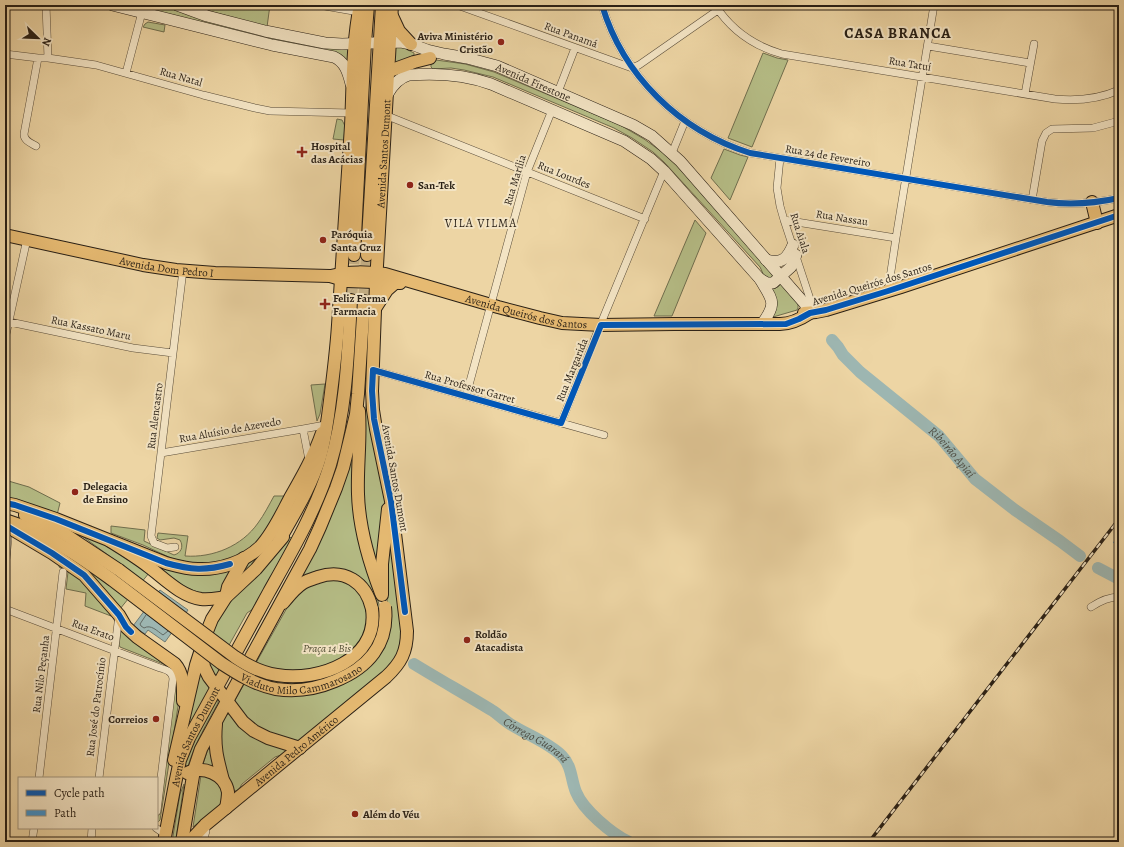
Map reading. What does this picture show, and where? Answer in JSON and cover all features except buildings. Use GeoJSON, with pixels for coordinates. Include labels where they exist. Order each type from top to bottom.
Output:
{"type":"FeatureCollection","features":[{"type":"Feature","properties":{"kind":"main road"},"geometry":{"type":"LineString","coordinates":[[112,5],[265,44],[334,57],[341,61],[358,91]]}},
{"type":"Feature","properties":{"kind":"main road","name":"Avenida Firestone"},"geometry":{"type":"LineString","coordinates":[[177,5],[227,21],[290,37],[332,44],[401,42],[427,50],[488,63],[633,125],[652,136],[687,168],[805,304],[810,313]]}},
{"type":"Feature","properties":{"kind":"main road","name":"Avenida Santos Dumont"},"geometry":{"type":"LineString","coordinates":[[382,5],[384,42],[383,74],[372,253],[376,278],[372,391],[373,414],[391,501],[407,631],[406,645],[402,658]]}},
{"type":"Feature","properties":{"kind":"main road"},"geometry":{"type":"LineString","coordinates":[[354,255],[358,91],[362,7]]}},
{"type":"Feature","properties":{"kind":"main road"},"geometry":{"type":"LineString","coordinates":[[391,10],[399,31],[411,44]]}},
{"type":"Feature","properties":{"kind":"main road","name":"Avenida Santos Dumont"},"geometry":{"type":"LineString","coordinates":[[384,42],[391,10]]}},
{"type":"Feature","properties":{"kind":"main road"},"geometry":{"type":"LineString","coordinates":[[279,541],[316,470],[324,443],[326,420],[334,373],[339,309],[338,276],[343,247],[351,113],[358,91],[383,74],[414,62],[444,54]]}},
{"type":"Feature","properties":{"kind":"main road"},"geometry":{"type":"LineString","coordinates":[[430,58],[428,63],[429,69],[435,75]]}},
{"type":"Feature","properties":{"kind":"main road","name":"Avenida Santos Dumont"},"geometry":{"type":"LineString","coordinates":[[372,253],[386,115],[386,95],[383,74]]}},
{"type":"Feature","properties":{"kind":"main road","name":"Avenida Firestone"},"geometry":{"type":"LineString","coordinates":[[386,95],[398,80],[405,76],[414,74],[462,77],[480,80],[624,141],[651,159],[664,171],[760,279],[770,295],[772,304],[771,311],[762,324]]}},
{"type":"Feature","properties":{"kind":"main road"},"geometry":{"type":"LineString","coordinates":[[1092,202],[1097,222]]}},
{"type":"Feature","properties":{"kind":"main road","name":"Avenida Queirós dos Santos"},"geometry":{"type":"LineString","coordinates":[[376,278],[406,280],[491,305],[562,323],[601,325],[762,324],[794,315],[826,310],[1119,215]]}},
{"type":"Feature","properties":{"kind":"main road","name":"Avenida Dom Pedro I"},"geometry":{"type":"LineString","coordinates":[[5,235],[143,265],[183,270],[338,276]]}},
{"type":"Feature","properties":{"kind":"main road"},"geometry":{"type":"LineString","coordinates":[[343,247],[349,256],[358,261],[371,258],[372,253]]}},
{"type":"Feature","properties":{"kind":"main road"},"geometry":{"type":"LineString","coordinates":[[766,260],[777,262],[785,259],[794,250]]}},
{"type":"Feature","properties":{"kind":"main road"},"geometry":{"type":"LineString","coordinates":[[760,279],[772,284],[791,267],[794,250]]}},
{"type":"Feature","properties":{"kind":"main road","name":"Avenida Queirós dos Santos"},"geometry":{"type":"LineString","coordinates":[[338,276],[361,272],[395,283],[413,282]]}},
{"type":"Feature","properties":{"kind":"main road"},"geometry":{"type":"LineString","coordinates":[[339,309],[348,298],[356,297],[366,299],[375,310],[387,290],[395,283]]}},
{"type":"Feature","properties":{"kind":"main road","name":"Avenida Santos Dumont"},"geometry":{"type":"LineString","coordinates":[[162,835],[180,760],[189,738],[296,543],[317,498],[330,464],[343,408],[351,300]]}},
{"type":"Feature","properties":{"kind":"main road","name":"Avenida Santos Dumont"},"geometry":{"type":"LineString","coordinates":[[182,842],[194,770],[201,749],[310,549],[343,468],[356,414],[364,301]]}},
{"type":"Feature","properties":{"kind":"main road","name":"Viaduto Milo Cammarosano"},"geometry":{"type":"LineString","coordinates":[[5,504],[66,535],[221,663],[236,673],[254,682],[274,688],[295,690],[316,688],[344,678],[360,668],[373,656],[382,641],[386,624],[383,601],[368,554],[359,510],[358,394]]}},
{"type":"Feature","properties":{"kind":"main road"},"geometry":{"type":"LineString","coordinates":[[5,504],[15,505],[41,514],[166,563],[188,568],[218,568],[244,558],[259,547],[268,536],[309,463],[326,420]]}},
{"type":"Feature","properties":{"kind":"main road"},"geometry":{"type":"LineString","coordinates":[[383,601],[382,564],[388,511],[387,481]]}},
{"type":"Feature","properties":{"kind":"main road"},"geometry":{"type":"LineString","coordinates":[[175,784],[173,764],[184,714],[196,665],[212,619],[226,597],[256,569],[317,498]]}},
{"type":"Feature","properties":{"kind":"main road","name":"Viaduto Milo Cammarosano"},"geometry":{"type":"LineString","coordinates":[[5,520],[20,525],[53,541],[115,575],[239,660],[259,670],[276,675],[294,677],[312,675],[336,667],[352,658],[362,648],[369,636],[373,623],[372,609],[367,595],[358,583],[338,574],[323,575],[309,580],[298,587],[279,606]]}},
{"type":"Feature","properties":{"kind":"main road"},"geometry":{"type":"LineString","coordinates":[[5,525],[52,553],[84,575],[119,615],[126,627],[131,632],[178,666],[181,675],[184,714]]}},
{"type":"Feature","properties":{"kind":"main road"},"geometry":{"type":"LineString","coordinates":[[110,541],[138,559],[186,594],[201,599],[226,597]]}},
{"type":"Feature","properties":{"kind":"main road"},"geometry":{"type":"LineString","coordinates":[[226,597],[228,587],[244,558]]}},
{"type":"Feature","properties":{"kind":"main road"},"geometry":{"type":"LineString","coordinates":[[201,649],[204,666],[208,677],[243,722],[254,731],[272,740],[300,748]]}},
{"type":"Feature","properties":{"kind":"main road","name":"Avenida Pedro Américo"},"geometry":{"type":"LineString","coordinates":[[189,842],[205,825],[386,677],[397,666],[402,658]]}},
{"type":"Feature","properties":{"kind":"main road"},"geometry":{"type":"LineString","coordinates":[[217,719],[215,744],[223,780],[228,791],[226,808]]}},
{"type":"Feature","properties":{"kind":"main road"},"geometry":{"type":"LineString","coordinates":[[175,784],[184,775],[194,770],[205,770],[211,772],[223,780]]}},
{"type":"Feature","properties":{"kind":"street"},"geometry":{"type":"LineString","coordinates":[[46,5],[48,58]]}},
{"type":"Feature","properties":{"kind":"street"},"geometry":{"type":"LineString","coordinates":[[319,5],[362,7]]}},
{"type":"Feature","properties":{"kind":"street","name":"Rua Panamá"},"geometry":{"type":"LineString","coordinates":[[457,5],[632,68]]}},
{"type":"Feature","properties":{"kind":"street","name":"Rua 24 de Fevereiro"},"geometry":{"type":"LineString","coordinates":[[602,5],[616,40],[632,68],[657,97],[708,135],[740,149],[780,158],[1032,200],[1056,203],[1092,202],[1119,198]]}},
{"type":"Feature","properties":{"kind":"street"},"geometry":{"type":"LineString","coordinates":[[888,291],[934,5]]}},
{"type":"Feature","properties":{"kind":"street"},"geometry":{"type":"LineString","coordinates":[[632,68],[639,65],[716,8]]}},
{"type":"Feature","properties":{"kind":"street","name":"Rua Tatuí"},"geometry":{"type":"LineString","coordinates":[[716,8],[743,36],[762,47],[775,52],[1055,99],[1074,100],[1119,90]]}},
{"type":"Feature","properties":{"kind":"street"},"geometry":{"type":"LineString","coordinates":[[126,73],[142,12]]}},
{"type":"Feature","properties":{"kind":"street"},"geometry":{"type":"LineString","coordinates":[[1025,94],[1034,44]]}},
{"type":"Feature","properties":{"kind":"street"},"geometry":{"type":"LineString","coordinates":[[928,46],[1030,63]]}},
{"type":"Feature","properties":{"kind":"street"},"geometry":{"type":"LineString","coordinates":[[558,92],[575,48]]}},
{"type":"Feature","properties":{"kind":"street","name":"Rua Natal"},"geometry":{"type":"LineString","coordinates":[[5,54],[86,63],[255,108],[270,110],[351,113]]}},
{"type":"Feature","properties":{"kind":"street"},"geometry":{"type":"LineString","coordinates":[[36,146],[25,139],[24,134],[38,58]]}},
{"type":"Feature","properties":{"kind":"street","name":"Rua Marília"},"geometry":{"type":"LineString","coordinates":[[466,396],[527,172],[552,110]]}},
{"type":"Feature","properties":{"kind":"street","name":"Rua Lourdes"},"geometry":{"type":"LineString","coordinates":[[386,115],[644,219]]}},
{"type":"Feature","properties":{"kind":"street"},"geometry":{"type":"LineString","coordinates":[[672,153],[686,120]]}},
{"type":"Feature","properties":{"kind":"street"},"geometry":{"type":"LineString","coordinates":[[1032,200],[1042,141],[1046,132],[1052,129],[1092,128],[1119,121]]}},
{"type":"Feature","properties":{"kind":"street","name":"Rua Aiala"},"geometry":{"type":"LineString","coordinates":[[780,158],[778,188],[780,206],[811,302],[810,313]]}},
{"type":"Feature","properties":{"kind":"street","name":"Rua Margarida"},"geometry":{"type":"LineString","coordinates":[[562,423],[664,171]]}},
{"type":"Feature","properties":{"kind":"street","name":"Rua Nassau"},"geometry":{"type":"LineString","coordinates":[[784,220],[896,238]]}},
{"type":"Feature","properties":{"kind":"street"},"geometry":{"type":"LineString","coordinates":[[5,340],[7,321],[27,239]]}},
{"type":"Feature","properties":{"kind":"street","name":"Rua Alencastro"},"geometry":{"type":"LineString","coordinates":[[175,547],[167,548],[154,543],[151,536],[183,270]]}},
{"type":"Feature","properties":{"kind":"street","name":"Rua Kassato Maru"},"geometry":{"type":"LineString","coordinates":[[7,321],[133,348],[173,353]]}},
{"type":"Feature","properties":{"kind":"street","name":"Rua Professor Garret"},"geometry":{"type":"LineString","coordinates":[[373,370],[604,435]]}},
{"type":"Feature","properties":{"kind":"street","name":"Rua Aluísio de Azevedo"},"geometry":{"type":"LineString","coordinates":[[161,453],[303,429],[326,420]]}},
{"type":"Feature","properties":{"kind":"street"},"geometry":{"type":"LineString","coordinates":[[303,429],[309,463]]}},
{"type":"Feature","properties":{"kind":"street"},"geometry":{"type":"LineString","coordinates":[[5,570],[8,539]]}},
{"type":"Feature","properties":{"kind":"street","name":"Rua Nilo Peçanha"},"geometry":{"type":"LineString","coordinates":[[39,777],[63,572]]}},
{"type":"Feature","properties":{"kind":"street"},"geometry":{"type":"LineString","coordinates":[[1091,607],[1104,599],[1119,597]]}},
{"type":"Feature","properties":{"kind":"street","name":"Rua Erato"},"geometry":{"type":"LineString","coordinates":[[5,609],[168,671],[172,674],[173,680],[158,803]]}},
{"type":"Feature","properties":{"kind":"street","name":"Rua José do Patrocínio"},"geometry":{"type":"LineString","coordinates":[[99,777],[119,615]]}},
{"type":"Feature","properties":{"kind":"street"},"geometry":{"type":"LineString","coordinates":[[203,842],[206,831],[205,825]]}},
{"type":"Feature","properties":{"kind":"street"},"geometry":{"type":"LineString","coordinates":[[32,842],[34,829]]}},
{"type":"Feature","properties":{"kind":"street"},"geometry":{"type":"LineString","coordinates":[[91,842],[92,829]]}},
{"type":"Feature","properties":{"kind":"green space"},"geometry":{"type":"Polygon","coordinates":[[[133,5],[163,5],[195,16],[350,48],[349,65],[299,47],[133,5]]]}},
{"type":"Feature","properties":{"kind":"green space"},"geometry":{"type":"Polygon","coordinates":[[[191,5],[270,5],[267,27],[209,11],[191,5]]]}},
{"type":"Feature","properties":{"kind":"green space"},"geometry":{"type":"Polygon","coordinates":[[[148,22],[165,25],[164,32],[143,27],[148,22]]]}},
{"type":"Feature","properties":{"kind":"green space"},"geometry":{"type":"Polygon","coordinates":[[[393,46],[402,47],[414,53],[414,55],[394,64],[393,46]]]}},
{"type":"Feature","properties":{"kind":"green space"},"geometry":{"type":"Polygon","coordinates":[[[763,53],[788,60],[752,147],[728,138],[763,53]]]}},
{"type":"Feature","properties":{"kind":"green space"},"geometry":{"type":"Polygon","coordinates":[[[436,60],[465,64],[494,72],[620,125],[644,139],[662,152],[677,166],[775,274],[775,278],[765,278],[760,267],[664,162],[653,152],[632,138],[614,128],[493,77],[451,68],[433,69],[431,64],[436,60]]]}},
{"type":"Feature","properties":{"kind":"green space"},"geometry":{"type":"Polygon","coordinates":[[[337,119],[342,120],[345,126],[344,140],[333,139],[337,119]]]}},
{"type":"Feature","properties":{"kind":"green space"},"geometry":{"type":"Polygon","coordinates":[[[724,149],[748,157],[730,200],[711,178],[724,149]]]}},
{"type":"Feature","properties":{"kind":"green space"},"geometry":{"type":"Polygon","coordinates":[[[695,220],[706,233],[672,316],[654,316],[695,220]]]}},
{"type":"Feature","properties":{"kind":"green space"},"geometry":{"type":"Polygon","coordinates":[[[781,284],[798,303],[798,308],[797,310],[772,317],[772,289],[781,284]]]}},
{"type":"Feature","properties":{"kind":"green space"},"geometry":{"type":"Polygon","coordinates":[[[368,383],[385,500],[385,520],[377,557],[375,558],[364,531],[361,461],[368,383]]]}},
{"type":"Feature","properties":{"kind":"green space"},"geometry":{"type":"Polygon","coordinates":[[[325,384],[320,414],[317,421],[311,385],[325,384]]]}},
{"type":"Feature","properties":{"kind":"green space","name":"Praça 14 Bis"},"geometry":{"type":"Polygon","coordinates":[[[356,446],[355,496],[359,531],[380,608],[388,606],[384,578],[389,515],[403,630],[399,651],[395,660],[374,681],[301,741],[293,742],[284,740],[262,731],[252,724],[243,717],[234,702],[292,599],[307,584],[313,581],[333,578],[352,583],[359,589],[367,609],[376,608],[366,586],[361,580],[349,573],[320,571],[301,578],[318,544],[343,486],[356,446]]]}},
{"type":"Feature","properties":{"kind":"green space"},"geometry":{"type":"Polygon","coordinates":[[[5,480],[29,487],[60,503],[57,515],[5,497],[5,480]]]}},
{"type":"Feature","properties":{"kind":"green space"},"geometry":{"type":"Polygon","coordinates":[[[274,496],[288,496],[266,531],[249,549],[238,556],[225,561],[207,564],[185,563],[184,561],[173,559],[143,545],[111,533],[111,526],[145,530],[144,541],[174,555],[181,549],[182,545],[180,540],[174,538],[160,540],[157,538],[158,533],[188,536],[185,556],[216,553],[244,538],[258,523],[274,496]]]}},
{"type":"Feature","properties":{"kind":"green space"},"geometry":{"type":"Polygon","coordinates":[[[66,527],[113,546],[149,573],[120,609],[47,542],[116,589],[130,571],[82,536],[66,527]]]}},
{"type":"Feature","properties":{"kind":"green space"},"geometry":{"type":"Polygon","coordinates":[[[289,537],[292,538],[253,609],[247,613],[228,647],[228,654],[216,677],[206,661],[211,633],[229,602],[270,561],[289,537]]]}},
{"type":"Feature","properties":{"kind":"green space"},"geometry":{"type":"Polygon","coordinates":[[[264,552],[232,585],[221,592],[210,594],[200,592],[178,583],[150,562],[184,571],[264,552]]]}},
{"type":"Feature","properties":{"kind":"green space"},"geometry":{"type":"Polygon","coordinates":[[[60,562],[75,573],[111,612],[111,616],[85,606],[86,593],[66,589],[68,572],[59,567],[60,562]]]}},
{"type":"Feature","properties":{"kind":"green space"},"geometry":{"type":"Polygon","coordinates":[[[121,629],[171,665],[178,677],[180,694],[160,820],[158,822],[176,676],[171,667],[120,647],[121,629]]]}},
{"type":"Feature","properties":{"kind":"green space"},"geometry":{"type":"Polygon","coordinates":[[[198,668],[210,688],[184,735],[198,668]]]}},
{"type":"Feature","properties":{"kind":"green space"},"geometry":{"type":"Polygon","coordinates":[[[216,700],[218,700],[218,703],[198,741],[188,766],[186,766],[185,764],[195,739],[216,700]]]}},
{"type":"Feature","properties":{"kind":"green space"},"geometry":{"type":"Polygon","coordinates":[[[229,714],[287,749],[287,751],[275,757],[242,784],[236,791],[231,787],[219,748],[222,723],[226,715],[229,714]]]}},
{"type":"Feature","properties":{"kind":"green space"},"geometry":{"type":"Polygon","coordinates":[[[210,746],[216,768],[203,764],[210,746]]]}},
{"type":"Feature","properties":{"kind":"green space"},"geometry":{"type":"Polygon","coordinates":[[[201,775],[214,778],[223,790],[221,804],[193,827],[201,775]]]}},
{"type":"Feature","properties":{"kind":"green space"},"geometry":{"type":"Polygon","coordinates":[[[184,784],[176,839],[175,842],[172,842],[180,794],[184,784]]]}},
{"type":"Feature","properties":{"kind":"water"},"geometry":{"type":"Polygon","coordinates":[[[160,590],[188,610],[165,642],[148,630],[145,634],[133,626],[160,590]]]}},
{"type":"Feature","properties":{"kind":"waterway","name":"Ribeirão Apiaí"},"geometry":{"type":"LineString","coordinates":[[832,340],[843,355],[860,372],[939,436],[975,479],[1015,510],[1080,556]]}},
{"type":"Feature","properties":{"kind":"waterway","name":"Ribeirão Apiaí"},"geometry":{"type":"LineString","coordinates":[[1098,568],[1119,579]]}},
{"type":"Feature","properties":{"kind":"waterway","name":"Córrego Guarará"},"geometry":{"type":"LineString","coordinates":[[414,664],[556,751],[568,764],[576,792],[591,814],[629,842]]}},
{"type":"Feature","properties":{"kind":"tunnel"},"geometry":{"type":"LineString","coordinates":[[351,300],[354,255]]}},
{"type":"Feature","properties":{"kind":"tunnel"},"geometry":{"type":"LineString","coordinates":[[364,301],[367,255]]}},
{"type":"Feature","properties":{"kind":"railway"},"geometry":{"type":"LineString","coordinates":[[869,842],[1119,519]]}},
{"type":"Feature","properties":{"kind":"marked path"},"geometry":{"type":"LineString","coordinates":[[1115,544],[1119,539]]}},
{"type":"Feature","properties":{"kind":"cycle path"},"geometry":{"type":"LineString","coordinates":[[602,5],[612,31],[624,55],[640,77],[658,97],[678,115],[700,131],[724,143],[750,153],[1047,202],[1083,203],[1119,198]]}},
{"type":"Feature","properties":{"kind":"cycle path"},"geometry":{"type":"LineString","coordinates":[[405,612],[391,501],[374,419],[372,391],[373,370],[561,423],[601,325],[786,324],[810,313],[826,310],[888,291],[1119,215]]}},
{"type":"Feature","properties":{"kind":"cycle path"},"geometry":{"type":"LineString","coordinates":[[5,503],[56,519],[166,563],[198,569],[213,568],[230,564]]}},
{"type":"Feature","properties":{"kind":"cycle path"},"geometry":{"type":"LineString","coordinates":[[5,525],[52,553],[84,575],[119,615],[126,627],[131,632]]}},
{"type":"Feature","properties":{"kind":"place","name":"Aviva Ministério Cristão"},"geometry":{"type":"Point","coordinates":[501,42]}},
{"type":"Feature","properties":{"kind":"place","name":"Hospital das Acácias"},"geometry":{"type":"Point","coordinates":[302,152]}},
{"type":"Feature","properties":{"kind":"place","name":"San-Tek"},"geometry":{"type":"Point","coordinates":[410,185]}},
{"type":"Feature","properties":{"kind":"place","name":"Paróquia Santa Cruz"},"geometry":{"type":"Point","coordinates":[323,240]}},
{"type":"Feature","properties":{"kind":"place","name":"Feliz Farma Farmacia"},"geometry":{"type":"Point","coordinates":[325,304]}},
{"type":"Feature","properties":{"kind":"place","name":"Delegacia de Ensino"},"geometry":{"type":"Point","coordinates":[75,492]}},
{"type":"Feature","properties":{"kind":"place","name":"Roldão Atacadista"},"geometry":{"type":"Point","coordinates":[467,640]}},
{"type":"Feature","properties":{"kind":"place","name":"Correios"},"geometry":{"type":"Point","coordinates":[156,719]}},
{"type":"Feature","properties":{"kind":"place","name":"Além do Véu"},"geometry":{"type":"Point","coordinates":[355,814]}},
{"type":"Feature","properties":{"kind":"district","name":"CASA BRANCA"},"geometry":{"type":"Point","coordinates":[898,33]}},
{"type":"Feature","properties":{"kind":"district","name":"VILA VILMA"},"geometry":{"type":"Point","coordinates":[481,223]}}]}
